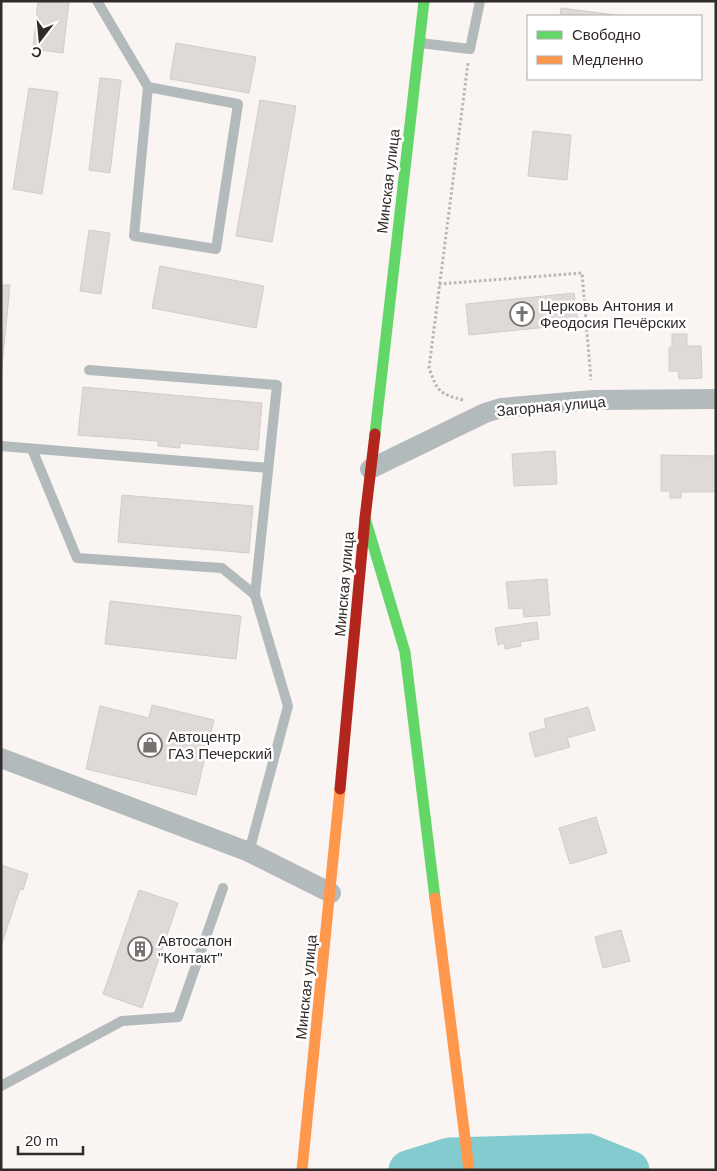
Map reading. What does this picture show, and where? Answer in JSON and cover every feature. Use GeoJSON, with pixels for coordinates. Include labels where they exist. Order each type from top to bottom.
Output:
{"type":"FeatureCollection","features":[{"type":"Feature","properties":{"kind":"main road","name":"Минская улица"},"geometry":{"type":"LineString","coordinates":[[302,1170],[370,469],[424,1]]}},
{"type":"Feature","properties":{"kind":"main road"},"geometry":{"type":"LineString","coordinates":[[365,518],[405,652],[469,1170]]}},
{"type":"Feature","properties":{"kind":"street","name":"Загорная улица"},"geometry":{"type":"LineString","coordinates":[[370,469],[485,413],[501,408],[593,400],[716,399]]}},
{"type":"Feature","properties":{"kind":"street"},"geometry":{"type":"LineString","coordinates":[[1,758],[249,852],[330,893]]}},
{"type":"Feature","properties":{"kind":"lane"},"geometry":{"type":"LineString","coordinates":[[97,1],[148,87],[134,236],[216,249],[238,104],[148,87]]}},
{"type":"Feature","properties":{"kind":"lane"},"geometry":{"type":"LineString","coordinates":[[419,43],[470,49],[480,1]]}},
{"type":"Feature","properties":{"kind":"lane"},"geometry":{"type":"LineString","coordinates":[[88,370],[277,385],[255,595],[288,706],[249,852]]}},
{"type":"Feature","properties":{"kind":"lane"},"geometry":{"type":"LineString","coordinates":[[1,446],[268,468]]}},
{"type":"Feature","properties":{"kind":"lane"},"geometry":{"type":"LineString","coordinates":[[32,449],[77,558],[222,568],[255,595]]}},
{"type":"Feature","properties":{"kind":"lane"},"geometry":{"type":"LineString","coordinates":[[1,1086],[122,1021],[178,1017],[223,888]]}},
{"type":"Feature","properties":{"kind":"path"},"geometry":{"type":"LineString","coordinates":[[470,49],[429,368],[437,388],[444,395],[470,402],[485,413]]}},
{"type":"Feature","properties":{"kind":"path"},"geometry":{"type":"LineString","coordinates":[[439,284],[582,273],[593,400]]}},
{"type":"Feature","properties":{"kind":"building"},"geometry":{"type":"Polygon","coordinates":[[[38,1],[69,1],[63,53],[33,49],[38,1]]]}},
{"type":"Feature","properties":{"kind":"building"},"geometry":{"type":"Polygon","coordinates":[[[561,8],[615,15],[560,15],[561,8]]]}},
{"type":"Feature","properties":{"kind":"building"},"geometry":{"type":"Polygon","coordinates":[[[176,43],[256,57],[249,93],[170,79],[176,43]]]}},
{"type":"Feature","properties":{"kind":"building"},"geometry":{"type":"Polygon","coordinates":[[[100,78],[121,80],[110,173],[89,170],[100,78]]]}},
{"type":"Feature","properties":{"kind":"building"},"geometry":{"type":"Polygon","coordinates":[[[29,88],[58,92],[42,194],[13,189],[29,88]]]}},
{"type":"Feature","properties":{"kind":"building"},"geometry":{"type":"Polygon","coordinates":[[[260,100],[296,106],[272,242],[236,236],[260,100]]]}},
{"type":"Feature","properties":{"kind":"building"},"geometry":{"type":"Polygon","coordinates":[[[533,131],[571,135],[567,180],[528,176],[533,131]]]}},
{"type":"Feature","properties":{"kind":"building"},"geometry":{"type":"Polygon","coordinates":[[[89,230],[110,233],[101,294],[80,291],[89,230]]]}},
{"type":"Feature","properties":{"kind":"building"},"geometry":{"type":"Polygon","coordinates":[[[160,266],[264,286],[256,328],[152,308],[160,266]]]}},
{"type":"Feature","properties":{"kind":"building"},"geometry":{"type":"Polygon","coordinates":[[[1,285],[10,285],[1,376],[1,285]]]}},
{"type":"Feature","properties":{"kind":"building","name":"Церковь Антония и Феодосия Печёрских"},"geometry":{"type":"Polygon","coordinates":[[[574,293],[578,324],[469,335],[466,304],[574,293]]]}},
{"type":"Feature","properties":{"kind":"building"},"geometry":{"type":"Polygon","coordinates":[[[672,334],[687,334],[687,346],[701,346],[702,378],[679,379],[678,371],[669,371],[669,347],[672,347],[672,334]]]}},
{"type":"Feature","properties":{"kind":"building"},"geometry":{"type":"Polygon","coordinates":[[[83,387],[262,403],[258,450],[180,443],[180,448],[158,446],[158,441],[78,435],[83,387]]]}},
{"type":"Feature","properties":{"kind":"building"},"geometry":{"type":"Polygon","coordinates":[[[555,451],[557,484],[514,486],[512,454],[555,451]]]}},
{"type":"Feature","properties":{"kind":"building"},"geometry":{"type":"Polygon","coordinates":[[[661,455],[716,456],[716,492],[681,492],[681,498],[670,498],[670,491],[661,491],[661,455]]]}},
{"type":"Feature","properties":{"kind":"building"},"geometry":{"type":"Polygon","coordinates":[[[122,495],[253,506],[249,553],[118,542],[122,495]]]}},
{"type":"Feature","properties":{"kind":"building"},"geometry":{"type":"Polygon","coordinates":[[[547,579],[550,615],[524,617],[523,608],[509,609],[506,582],[547,579]]]}},
{"type":"Feature","properties":{"kind":"building"},"geometry":{"type":"Polygon","coordinates":[[[110,601],[241,616],[236,659],[105,644],[110,601]]]}},
{"type":"Feature","properties":{"kind":"building"},"geometry":{"type":"Polygon","coordinates":[[[537,622],[539,639],[520,642],[521,646],[505,649],[504,643],[498,645],[495,628],[537,622]]]}},
{"type":"Feature","properties":{"kind":"building","name":"Автоцентр ГАЗ Печерский"},"geometry":{"type":"Polygon","coordinates":[[[152,705],[214,720],[196,795],[86,769],[100,706],[149,718],[152,705]]]}},
{"type":"Feature","properties":{"kind":"building"},"geometry":{"type":"Polygon","coordinates":[[[588,707],[595,730],[567,738],[570,747],[535,757],[529,733],[546,728],[544,719],[588,707]]]}},
{"type":"Feature","properties":{"kind":"building"},"geometry":{"type":"Polygon","coordinates":[[[596,817],[607,853],[570,864],[559,828],[596,817]]]}},
{"type":"Feature","properties":{"kind":"building"},"geometry":{"type":"Polygon","coordinates":[[[1,865],[28,874],[23,890],[20,889],[1,946],[1,865]]]}},
{"type":"Feature","properties":{"kind":"building","name":"Автосалон \"Контакт\""},"geometry":{"type":"Polygon","coordinates":[[[139,890],[178,903],[142,1008],[103,994],[139,890]]]}},
{"type":"Feature","properties":{"kind":"building"},"geometry":{"type":"Polygon","coordinates":[[[621,930],[630,961],[603,968],[595,937],[621,930]]]}},
{"type":"Feature","properties":{"kind":"waterway"},"geometry":{"type":"LineString","coordinates":[[408,1170],[450,1157],[588,1153],[630,1170]]}},
{"type":"Feature","properties":{"kind":"traffic: fast"},"geometry":{"type":"LineString","coordinates":[[375,434],[424,1]]}},
{"type":"Feature","properties":{"kind":"traffic: fast"},"geometry":{"type":"LineString","coordinates":[[365,518],[405,652],[435,898]]}},
{"type":"Feature","properties":{"kind":"traffic: slow"},"geometry":{"type":"LineString","coordinates":[[302,1170],[340,789]]}},
{"type":"Feature","properties":{"kind":"traffic: slow"},"geometry":{"type":"LineString","coordinates":[[435,898],[469,1170]]}},
{"type":"Feature","properties":{"kind":"traffic: jam"},"geometry":{"type":"LineString","coordinates":[[340,789],[365,518],[375,434]]}},
{"type":"Feature","properties":{"kind":"place","name":"Церковь Антония и Феодосия Печёрских"},"geometry":{"type":"Point","coordinates":[522,314]}},
{"type":"Feature","properties":{"kind":"place","name":"Автоцентр ГАЗ Печерский"},"geometry":{"type":"Point","coordinates":[150,745]}},
{"type":"Feature","properties":{"kind":"place","name":"Автосалон \"Контакт\""},"geometry":{"type":"Point","coordinates":[140,949]}}]}
